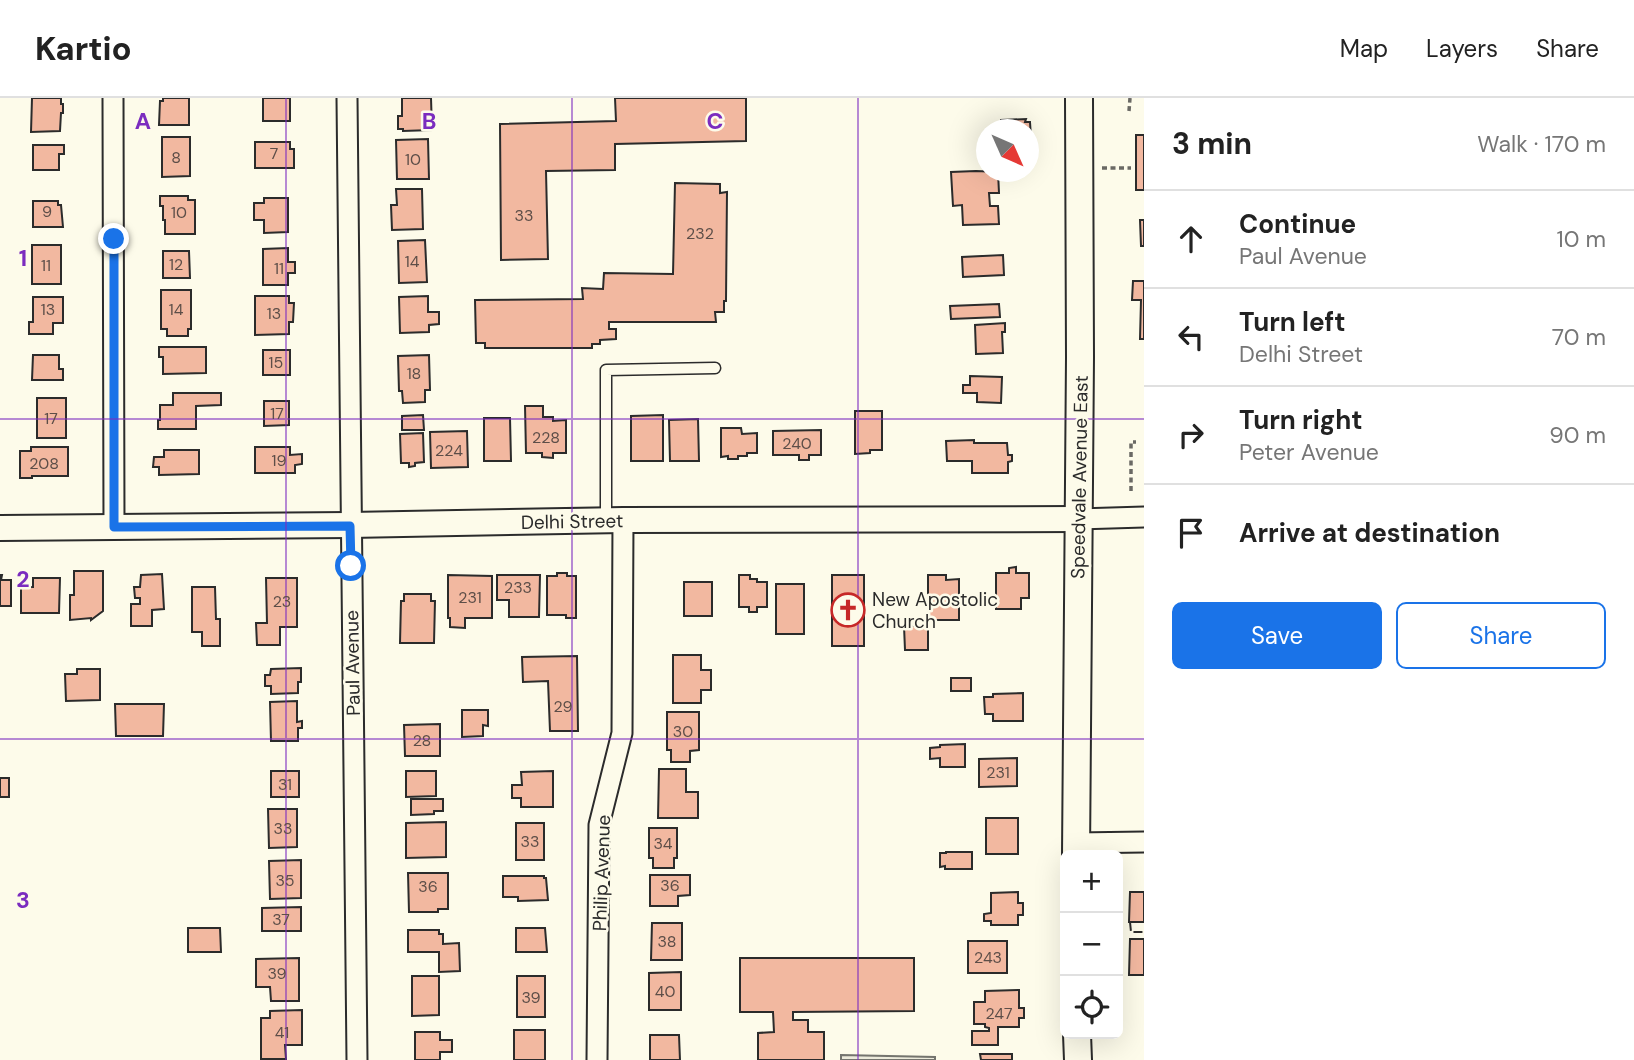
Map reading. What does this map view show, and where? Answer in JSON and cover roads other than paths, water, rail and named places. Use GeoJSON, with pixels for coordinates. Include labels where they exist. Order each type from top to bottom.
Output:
{"type":"FeatureCollection","features":[{"type":"Feature","properties":{"kind":"main road","name":"Speedvale Avenue East"},"geometry":{"type":"LineString","coordinates":[[1076,849],[1079,98]]}},
{"type":"Feature","properties":{"kind":"main road"},"geometry":{"type":"LineString","coordinates":[[1077,1039],[1077,1060]]}},
{"type":"Feature","properties":{"kind":"street"},"geometry":{"type":"LineString","coordinates":[[113,98],[114,527]]}},
{"type":"Feature","properties":{"kind":"street","name":"Paul Avenue"},"geometry":{"type":"LineString","coordinates":[[347,98],[357,1060]]}},
{"type":"Feature","properties":{"kind":"street","name":"Delhi Street"},"geometry":{"type":"LineString","coordinates":[[0,528],[1144,517]]}},
{"type":"Feature","properties":{"kind":"street","name":"Philip Avenue"},"geometry":{"type":"LineString","coordinates":[[597,1060],[599,825],[622,733],[615,521]]}},
{"type":"Feature","properties":{"kind":"street"},"geometry":{"type":"LineString","coordinates":[[1076,849],[1144,842]]}},
{"type":"Feature","properties":{"kind":"lane"},"geometry":{"type":"LineString","coordinates":[[615,521],[606,370],[715,368]]}},
{"type":"Feature","properties":{"kind":"place","name":"New Apostolic Church"},"geometry":{"type":"Point","coordinates":[848,610]}}]}
